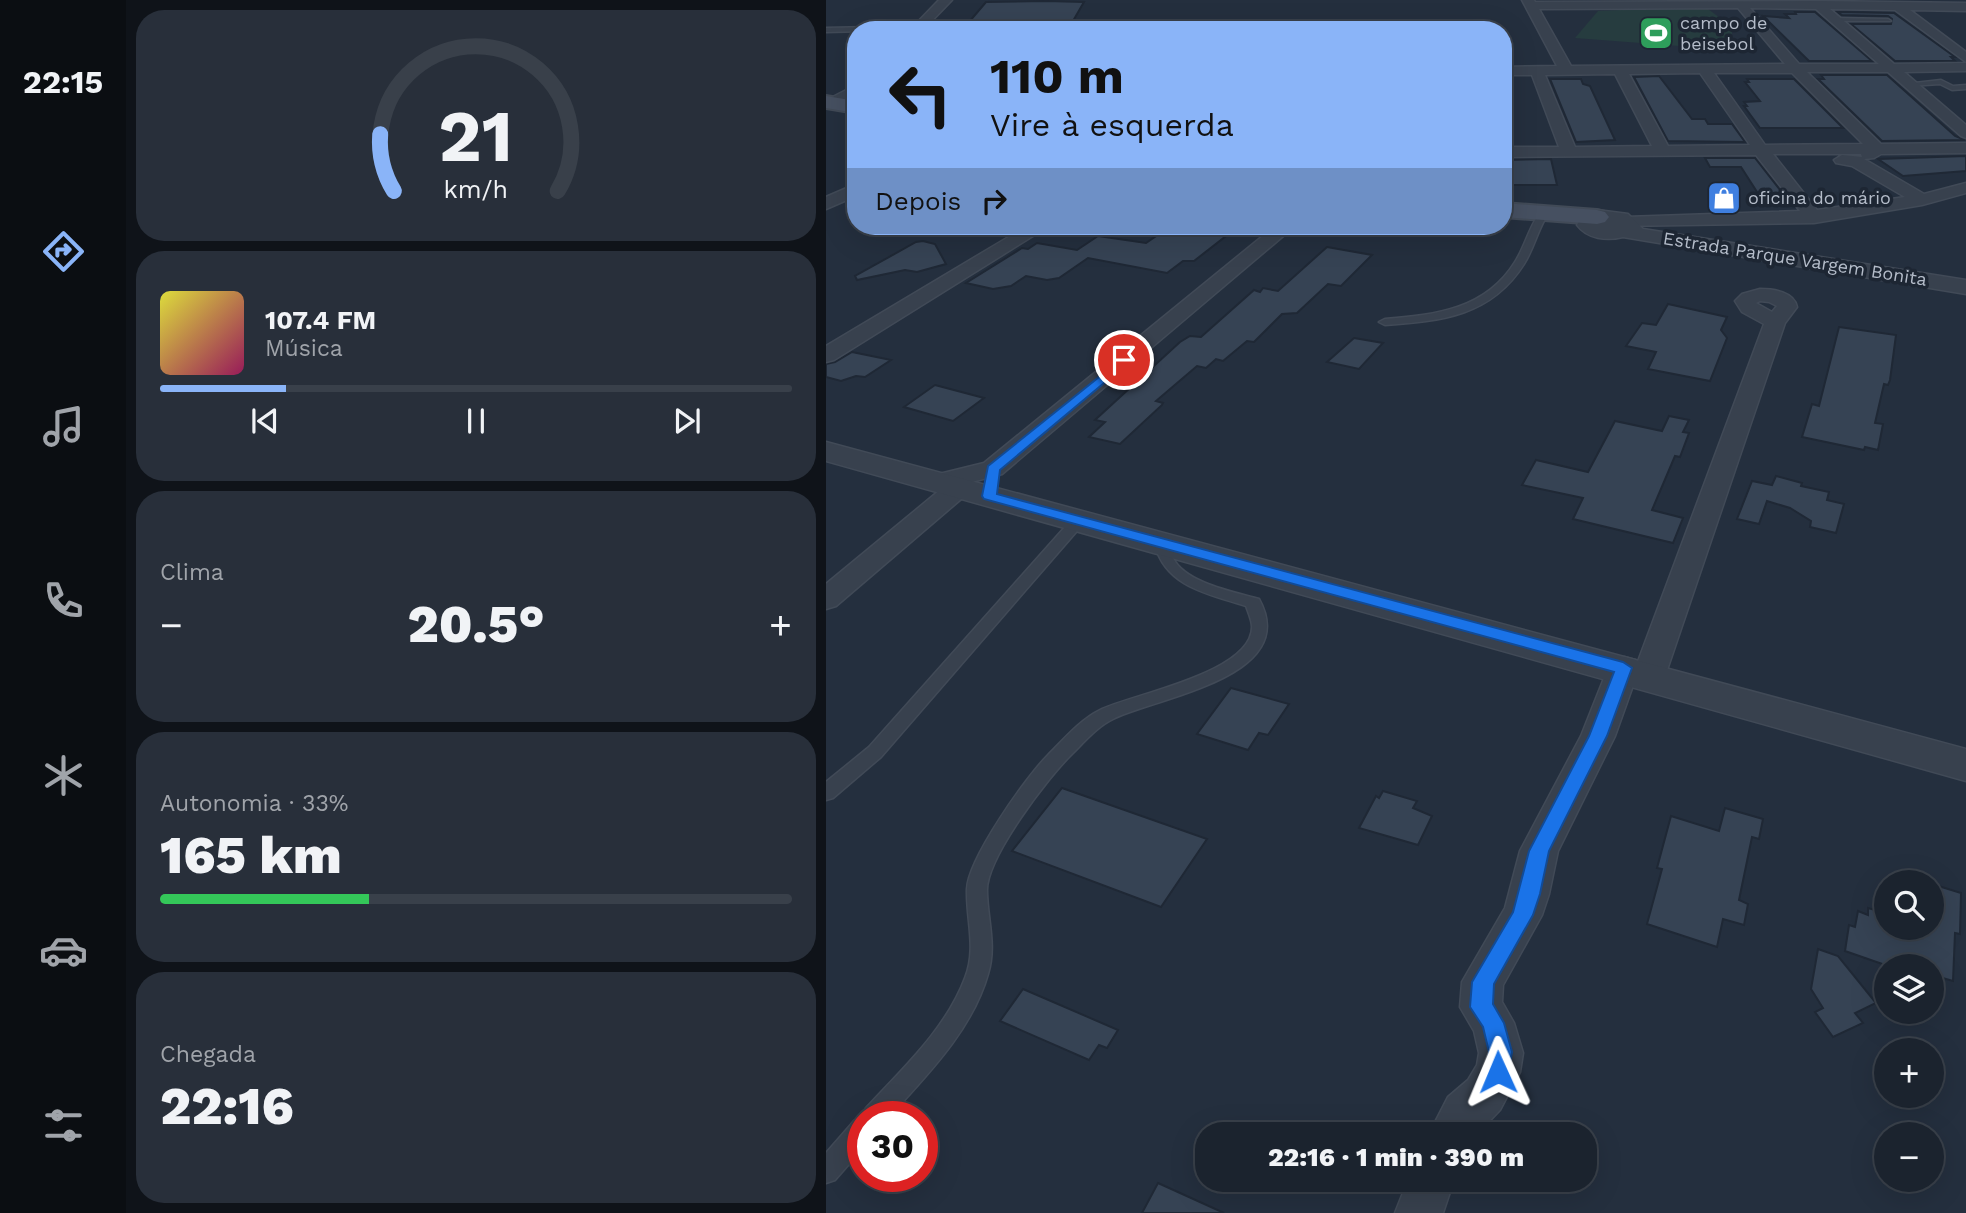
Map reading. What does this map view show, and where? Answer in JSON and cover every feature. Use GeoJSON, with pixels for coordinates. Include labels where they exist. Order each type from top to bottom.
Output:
{"type":"FeatureCollection","features":[{"type":"Feature","properties":{"kind":"main road"},"geometry":{"type":"LineString","coordinates":[[829,103],[847,106]]}},
{"type":"Feature","properties":{"kind":"main road"},"geometry":{"type":"LineString","coordinates":[[1512,212],[1596,223]]}},
{"type":"Feature","properties":{"kind":"main road"},"geometry":{"type":"LineString","coordinates":[[1512,213],[1540,219],[1596,223]]}},
{"type":"Feature","properties":{"kind":"street"},"geometry":{"type":"LineString","coordinates":[[925,21],[946,0]]}},
{"type":"Feature","properties":{"kind":"street"},"geometry":{"type":"LineString","coordinates":[[1566,70],[1530,3],[1760,2],[1966,7]]}},
{"type":"Feature","properties":{"kind":"street"},"geometry":{"type":"LineString","coordinates":[[1741,4],[1795,68],[1877,149]]}},
{"type":"Feature","properties":{"kind":"street"},"geometry":{"type":"LineString","coordinates":[[1818,4],[1966,133]]}},
{"type":"Feature","properties":{"kind":"street"},"geometry":{"type":"LineString","coordinates":[[1896,5],[1966,58]]}},
{"type":"Feature","properties":{"kind":"street"},"geometry":{"type":"LineString","coordinates":[[1512,71],[1966,67]]}},
{"type":"Feature","properties":{"kind":"street"},"geometry":{"type":"LineString","coordinates":[[1704,69],[1767,150],[1814,218]]}},
{"type":"Feature","properties":{"kind":"street"},"geometry":{"type":"LineString","coordinates":[[1620,70],[1663,151]]}},
{"type":"Feature","properties":{"kind":"street"},"geometry":{"type":"LineString","coordinates":[[1537,71],[1569,152]]}},
{"type":"Feature","properties":{"kind":"street"},"geometry":{"type":"LineString","coordinates":[[829,103],[847,94]]}},
{"type":"Feature","properties":{"kind":"street"},"geometry":{"type":"LineString","coordinates":[[1512,152],[1966,148]]}},
{"type":"Feature","properties":{"kind":"street"},"geometry":{"type":"LineString","coordinates":[[1856,161],[1877,149]]}},
{"type":"Feature","properties":{"kind":"street"},"geometry":{"type":"LineString","coordinates":[[1767,150],[1856,161],[1922,200]]}},
{"type":"Feature","properties":{"kind":"street"},"geometry":{"type":"LineString","coordinates":[[1625,226],[1814,218],[1922,200],[1966,188]]}},
{"type":"Feature","properties":{"kind":"street"},"geometry":{"type":"LineString","coordinates":[[826,204],[847,194]]}},
{"type":"Feature","properties":{"kind":"street","name":"Estrada Parque Vargem Bonita"},"geometry":{"type":"LineString","coordinates":[[1596,223],[1613,217],[1633,233],[1966,287]]}},
{"type":"Feature","properties":{"kind":"street"},"geometry":{"type":"LineString","coordinates":[[826,355],[1025,235]]}},
{"type":"Feature","properties":{"kind":"street"},"geometry":{"type":"LineString","coordinates":[[826,599],[1275,235]]}},
{"type":"Feature","properties":{"kind":"street"},"geometry":{"type":"LineString","coordinates":[[1458,1122],[1464,1113],[1484,1095],[1498,1072],[1501,1052],[1493,1023],[1481,1007],[1483,982],[1522,915],[1530,894],[1539,851],[1598,736],[1636,672],[1775,322]]}},
{"type":"Feature","properties":{"kind":"street"},"geometry":{"type":"LineString","coordinates":[[826,451],[970,484],[1078,521],[1162,545],[1636,672],[1966,765]]}},
{"type":"Feature","properties":{"kind":"street"},"geometry":{"type":"LineString","coordinates":[[1419,1213],[1427,1192]]}},
{"type":"Feature","properties":{"kind":"lane"},"geometry":{"type":"LineString","coordinates":[[1836,20],[1888,21]]}},
{"type":"Feature","properties":{"kind":"lane"},"geometry":{"type":"LineString","coordinates":[[826,30],[847,30]]}},
{"type":"Feature","properties":{"kind":"lane"},"geometry":{"type":"LineString","coordinates":[[1910,84],[1941,82],[1952,88],[1966,88]]}},
{"type":"Feature","properties":{"kind":"lane"},"geometry":{"type":"LineString","coordinates":[[1385,322],[1447,315],[1483,301],[1519,264],[1540,219]]}},
{"type":"Feature","properties":{"kind":"lane"},"geometry":{"type":"LineString","coordinates":[[826,793],[875,752],[1078,521]]}},
{"type":"Feature","properties":{"kind":"lane"},"geometry":{"type":"LineString","coordinates":[[887,1101],[943,1038],[964,1006],[978,973],[983,936],[977,893],[978,873],[1040,777],[1104,715],[1189,687],[1215,675],[1248,652],[1258,639],[1260,616],[1253,603],[1195,583],[1174,572],[1163,559],[1162,545]]}},
{"type":"Feature","properties":{"kind":"lane"},"geometry":{"type":"LineString","coordinates":[[826,1171],[847,1148]]}},
{"type":"Feature","properties":{"kind":"green space","name":"campo de beisebol"},"geometry":{"type":"Polygon","coordinates":[[[1704,6],[1732,27],[1732,50],[1575,38],[1598,11],[1704,6]]]}},
{"type":"Feature","properties":{"kind":"building"},"geometry":{"type":"Polygon","coordinates":[[[986,2],[1084,2],[1073,21],[970,21],[986,2]]]}},
{"type":"Feature","properties":{"kind":"building"},"geometry":{"type":"Polygon","coordinates":[[[1795,12],[1815,12],[1872,61],[1809,61],[1763,16],[1789,18],[1785,14],[1796,14],[1795,12]]]}},
{"type":"Feature","properties":{"kind":"building"},"geometry":{"type":"Polygon","coordinates":[[[1837,12],[1894,13],[1955,57],[1951,57],[1955,61],[1895,61],[1851,24],[1891,24],[1892,19],[1888,16],[1842,15],[1837,12]]]}},
{"type":"Feature","properties":{"kind":"building"},"geometry":{"type":"Polygon","coordinates":[[[1821,75],[1887,75],[1955,136],[1965,140],[1882,141],[1818,79],[1824,79],[1821,75]]]}},
{"type":"Feature","properties":{"kind":"building"},"geometry":{"type":"Polygon","coordinates":[[[1659,76],[1692,119],[1705,119],[1708,124],[1732,124],[1745,142],[1668,141],[1634,77],[1659,76]]]}},
{"type":"Feature","properties":{"kind":"building"},"geometry":{"type":"Polygon","coordinates":[[[1550,79],[1581,79],[1583,84],[1590,86],[1615,140],[1576,142],[1550,79]]]}},
{"type":"Feature","properties":{"kind":"building"},"geometry":{"type":"Polygon","coordinates":[[[1747,79],[1794,79],[1843,128],[1760,128],[1744,106],[1747,106],[1744,102],[1760,101],[1745,82],[1749,82],[1747,79]]]}},
{"type":"Feature","properties":{"kind":"building"},"geometry":{"type":"Polygon","coordinates":[[[1966,156],[1966,171],[1903,176],[1878,159],[1966,156]]]}},
{"type":"Feature","properties":{"kind":"building"},"geometry":{"type":"Polygon","coordinates":[[[1705,158],[1755,158],[1784,195],[1759,195],[1741,167],[1710,167],[1705,158]]]}},
{"type":"Feature","properties":{"kind":"building"},"geometry":{"type":"Polygon","coordinates":[[[1551,159],[1557,185],[1512,185],[1512,160],[1551,159]]]}},
{"type":"Feature","properties":{"kind":"building"},"geometry":{"type":"Polygon","coordinates":[[[1158,235],[1226,236],[1194,261],[1183,261],[1167,273],[1088,258],[1059,278],[1047,280],[1026,276],[1011,286],[993,289],[966,283],[1022,248],[1028,249],[1037,243],[1077,250],[1098,236],[1146,243],[1158,235]]]}},
{"type":"Feature","properties":{"kind":"building"},"geometry":{"type":"Polygon","coordinates":[[[916,242],[935,244],[946,264],[917,272],[905,270],[857,280],[855,276],[916,242]]]}},
{"type":"Feature","properties":{"kind":"building"},"geometry":{"type":"Polygon","coordinates":[[[1327,247],[1372,255],[1341,286],[1328,284],[1297,313],[1282,314],[1254,342],[1247,341],[1223,361],[1216,359],[1206,368],[1197,366],[1156,401],[1163,403],[1120,444],[1089,437],[1105,422],[1095,420],[1180,342],[1190,336],[1201,337],[1254,290],[1260,292],[1263,288],[1278,291],[1327,247]]]}},
{"type":"Feature","properties":{"kind":"building"},"geometry":{"type":"Polygon","coordinates":[[[1668,304],[1727,317],[1721,330],[1727,338],[1710,381],[1648,369],[1656,352],[1626,346],[1642,323],[1656,325],[1668,304]]]}},
{"type":"Feature","properties":{"kind":"building"},"geometry":{"type":"Polygon","coordinates":[[[1839,327],[1896,335],[1890,380],[1888,385],[1884,384],[1875,423],[1883,424],[1878,450],[1865,447],[1864,450],[1802,437],[1812,404],[1819,406],[1839,327]]]}},
{"type":"Feature","properties":{"kind":"building"},"geometry":{"type":"Polygon","coordinates":[[[1354,338],[1383,343],[1359,369],[1327,362],[1354,338]]]}},
{"type":"Feature","properties":{"kind":"building"},"geometry":{"type":"Polygon","coordinates":[[[852,352],[891,360],[865,377],[856,376],[841,381],[826,377],[826,364],[852,352]]]}},
{"type":"Feature","properties":{"kind":"building"},"geometry":{"type":"Polygon","coordinates":[[[935,385],[984,398],[953,421],[904,407],[935,385]]]}},
{"type":"Feature","properties":{"kind":"building"},"geometry":{"type":"Polygon","coordinates":[[[1669,416],[1689,420],[1683,432],[1689,433],[1680,457],[1675,456],[1652,510],[1683,518],[1673,543],[1573,519],[1583,498],[1522,485],[1536,460],[1588,472],[1615,421],[1662,431],[1669,416]]]}},
{"type":"Feature","properties":{"kind":"building"},"geometry":{"type":"Polygon","coordinates":[[[1776,476],[1802,483],[1801,486],[1829,492],[1827,500],[1844,504],[1836,533],[1810,527],[1811,521],[1790,508],[1767,501],[1759,524],[1737,519],[1752,481],[1772,485],[1776,476]]]}},
{"type":"Feature","properties":{"kind":"building"},"geometry":{"type":"Polygon","coordinates":[[[1231,688],[1289,704],[1268,735],[1259,733],[1248,750],[1197,734],[1231,688]]]}},
{"type":"Feature","properties":{"kind":"building"},"geometry":{"type":"Polygon","coordinates":[[[1062,788],[1207,839],[1161,907],[1012,851],[1062,788]]]}},
{"type":"Feature","properties":{"kind":"building"},"geometry":{"type":"Polygon","coordinates":[[[1383,791],[1417,801],[1413,808],[1432,816],[1418,845],[1359,828],[1376,796],[1379,798],[1383,791]]]}},
{"type":"Feature","properties":{"kind":"building"},"geometry":{"type":"Polygon","coordinates":[[[1725,808],[1763,819],[1759,839],[1752,837],[1739,900],[1748,904],[1744,925],[1723,919],[1717,947],[1647,924],[1662,869],[1657,868],[1671,816],[1719,831],[1725,808]]]}},
{"type":"Feature","properties":{"kind":"building"},"geometry":{"type":"Polygon","coordinates":[[[1944,888],[1961,893],[1960,934],[1955,933],[1953,981],[1944,978],[1944,954],[1874,954],[1874,961],[1845,951],[1849,925],[1855,927],[1858,911],[1868,915],[1868,908],[1874,910],[1874,940],[1944,940],[1944,888]]]}},
{"type":"Feature","properties":{"kind":"building"},"geometry":{"type":"Polygon","coordinates":[[[1818,949],[1838,956],[1874,1004],[1855,1013],[1863,1023],[1833,1037],[1815,1012],[1823,1008],[1811,989],[1818,949]]]}},
{"type":"Feature","properties":{"kind":"building"},"geometry":{"type":"Polygon","coordinates":[[[1023,989],[1118,1030],[1107,1048],[1099,1045],[1089,1060],[1000,1021],[1023,989]]]}},
{"type":"Feature","properties":{"kind":"building"},"geometry":{"type":"Polygon","coordinates":[[[1158,1183],[1224,1213],[1142,1213],[1158,1183]]]}},
{"type":"Feature","properties":{"kind":"place","name":"campo de beisebol"},"geometry":{"type":"Point","coordinates":[1656,33]}},
{"type":"Feature","properties":{"kind":"place","name":"oficina do mário"},"geometry":{"type":"Point","coordinates":[1724,198]}},
{"type":"Feature","properties":{"kind":"route"},"geometry":{"type":"LineString","coordinates":[[1124,360],[993,469],[989,496],[1623,668],[1598,736],[1539,851],[1530,894],[1522,915],[1483,982],[1481,1007],[1493,1023],[1501,1052],[1498,1072]]}}]}
